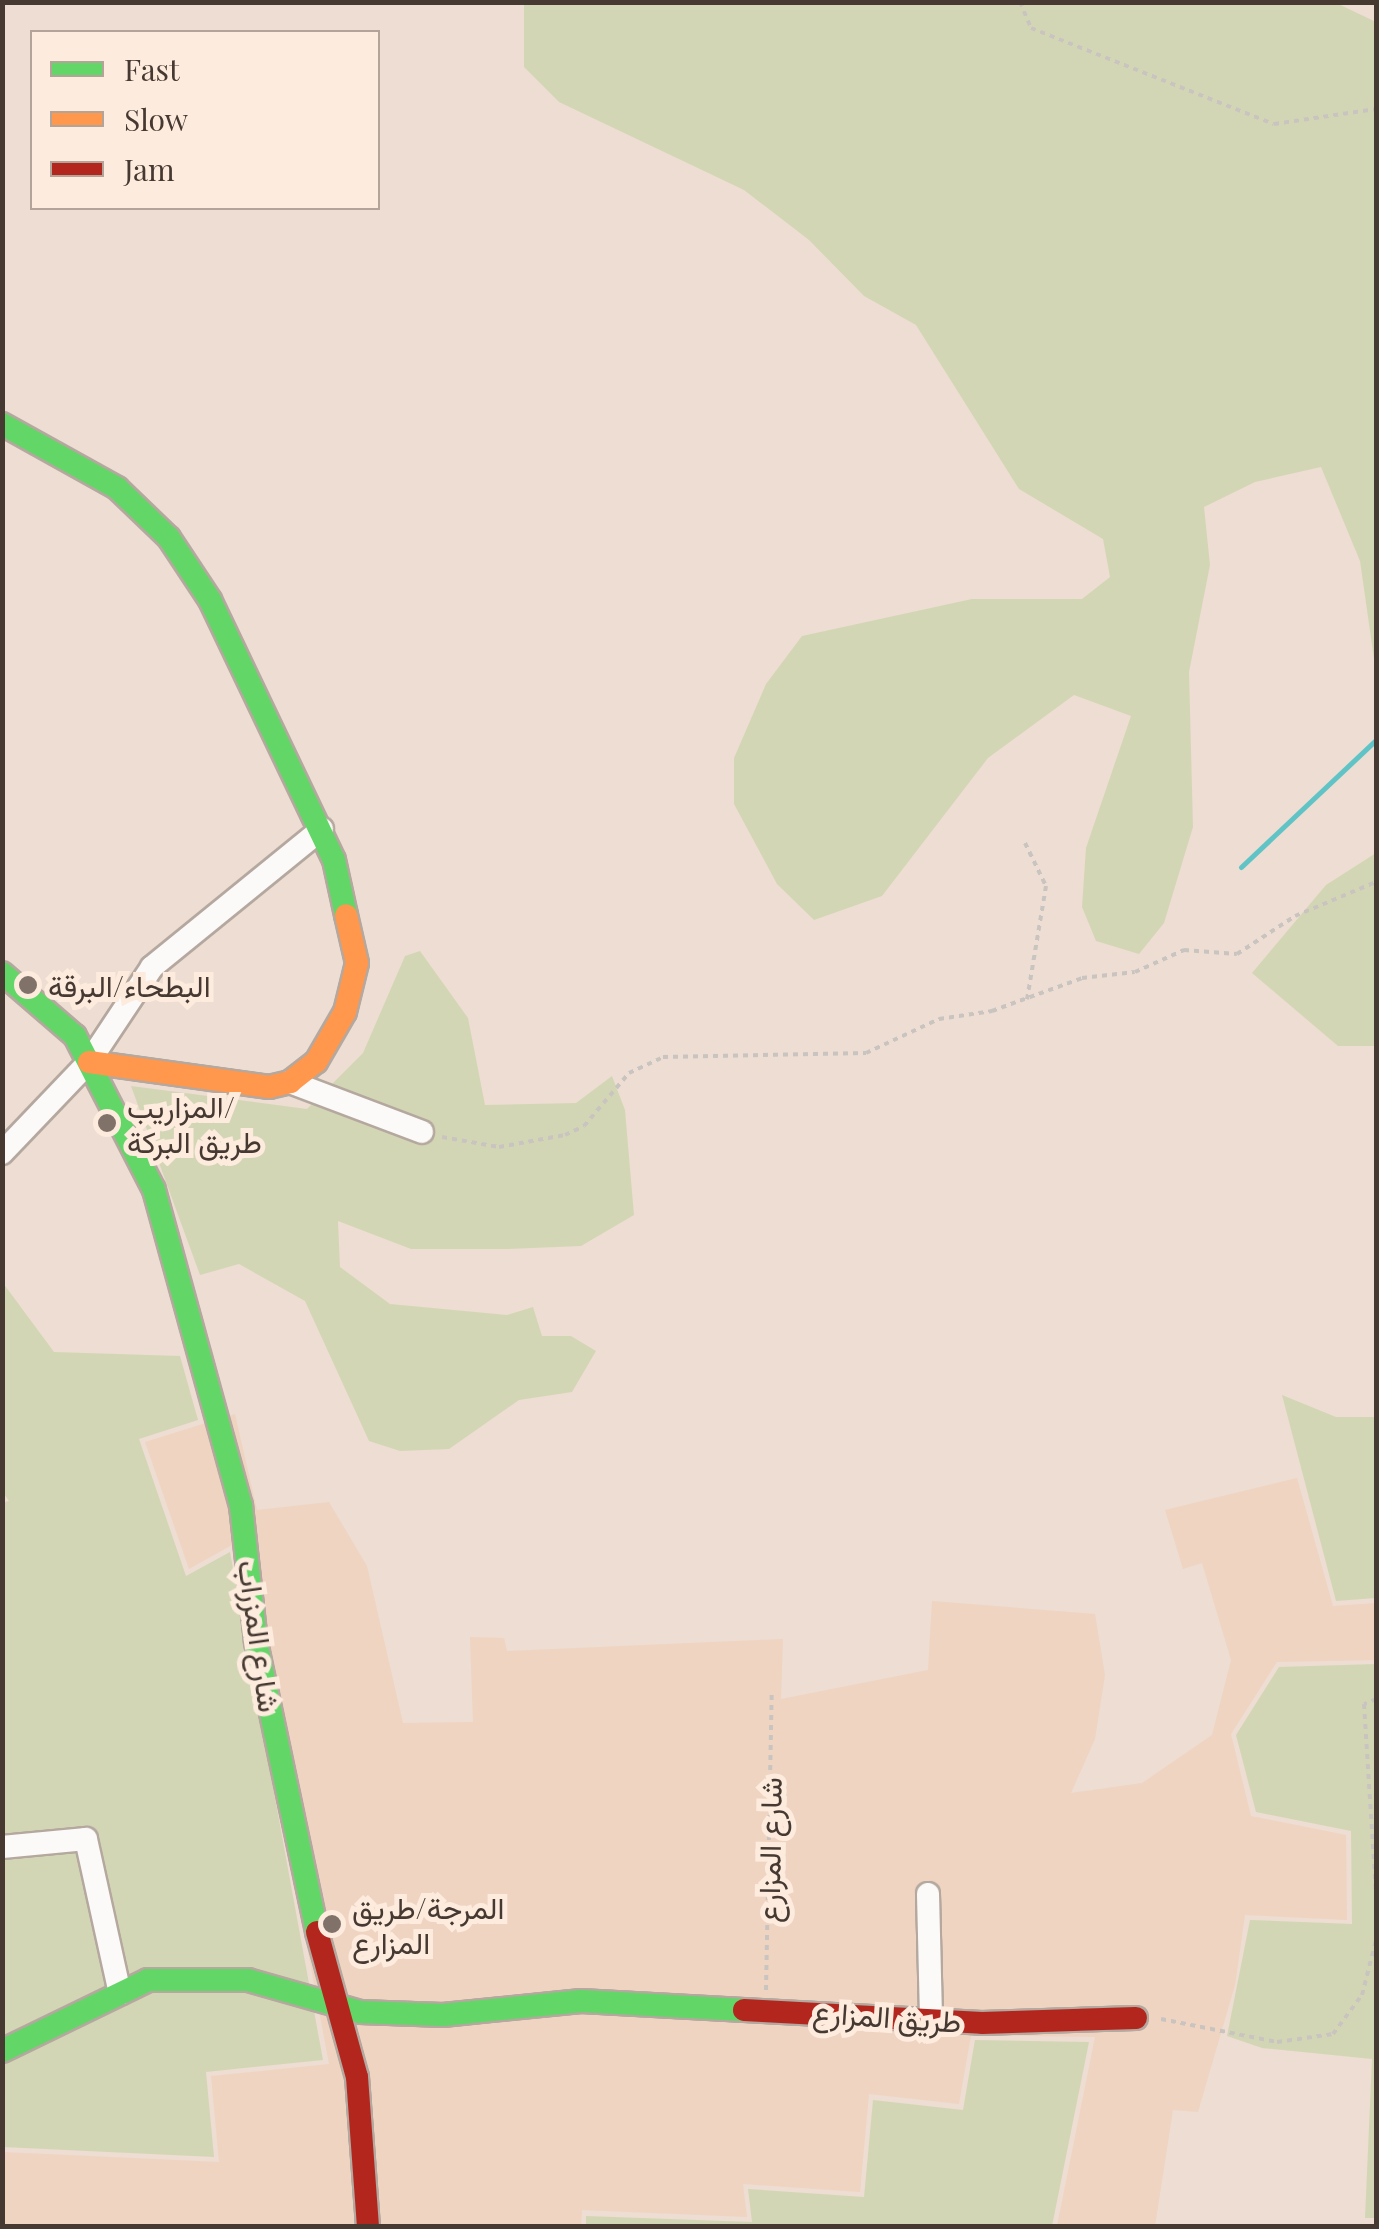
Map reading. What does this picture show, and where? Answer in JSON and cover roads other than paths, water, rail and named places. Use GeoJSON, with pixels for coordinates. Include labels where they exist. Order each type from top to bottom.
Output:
{"type":"FeatureCollection","features":[{"type":"Feature","properties":{"kind":"street"},"geometry":{"type":"LineString","coordinates":[[2,424],[93,471],[168,538],[210,600],[322,829],[351,918],[355,984],[316,1062],[290,1082],[268,1087],[89,1062]]}},
{"type":"Feature","properties":{"kind":"street"},"geometry":{"type":"LineString","coordinates":[[2,1152],[89,1062],[152,967],[322,829]]}},
{"type":"Feature","properties":{"kind":"street","name":"شارع المزراب"},"geometry":{"type":"LineString","coordinates":[[2,973],[44,1001],[89,1062],[154,1190],[217,1412],[333,2007],[357,2077],[368,2226]]}},
{"type":"Feature","properties":{"kind":"street"},"geometry":{"type":"LineString","coordinates":[[290,1082],[422,1132]]}},
{"type":"Feature","properties":{"kind":"street"},"geometry":{"type":"LineString","coordinates":[[2,1847],[86,1839],[120,1993]]}},
{"type":"Feature","properties":{"kind":"street"},"geometry":{"type":"LineString","coordinates":[[928,1894],[931,2019]]}},
{"type":"Feature","properties":{"kind":"street","name":"طريق المزارع"},"geometry":{"type":"LineString","coordinates":[[2,2051],[148,1980],[248,1980],[333,2007],[443,2014],[580,2001],[931,2019],[1136,2018]]}},
{"type":"Feature","properties":{"kind":"waterway"},"geometry":{"type":"LineString","coordinates":[[1241,867],[1376,740]]}},
{"type":"Feature","properties":{"kind":"place","name":"البطحاء/البرقة"},"geometry":{"type":"Point","coordinates":[28,985]}},
{"type":"Feature","properties":{"kind":"place","name":"المزاريب/ طريق البركة"},"geometry":{"type":"Point","coordinates":[107,1123]}},
{"type":"Feature","properties":{"kind":"place","name":"المرجة/طريق المزارع"},"geometry":{"type":"Point","coordinates":[332,1924]}}]}
